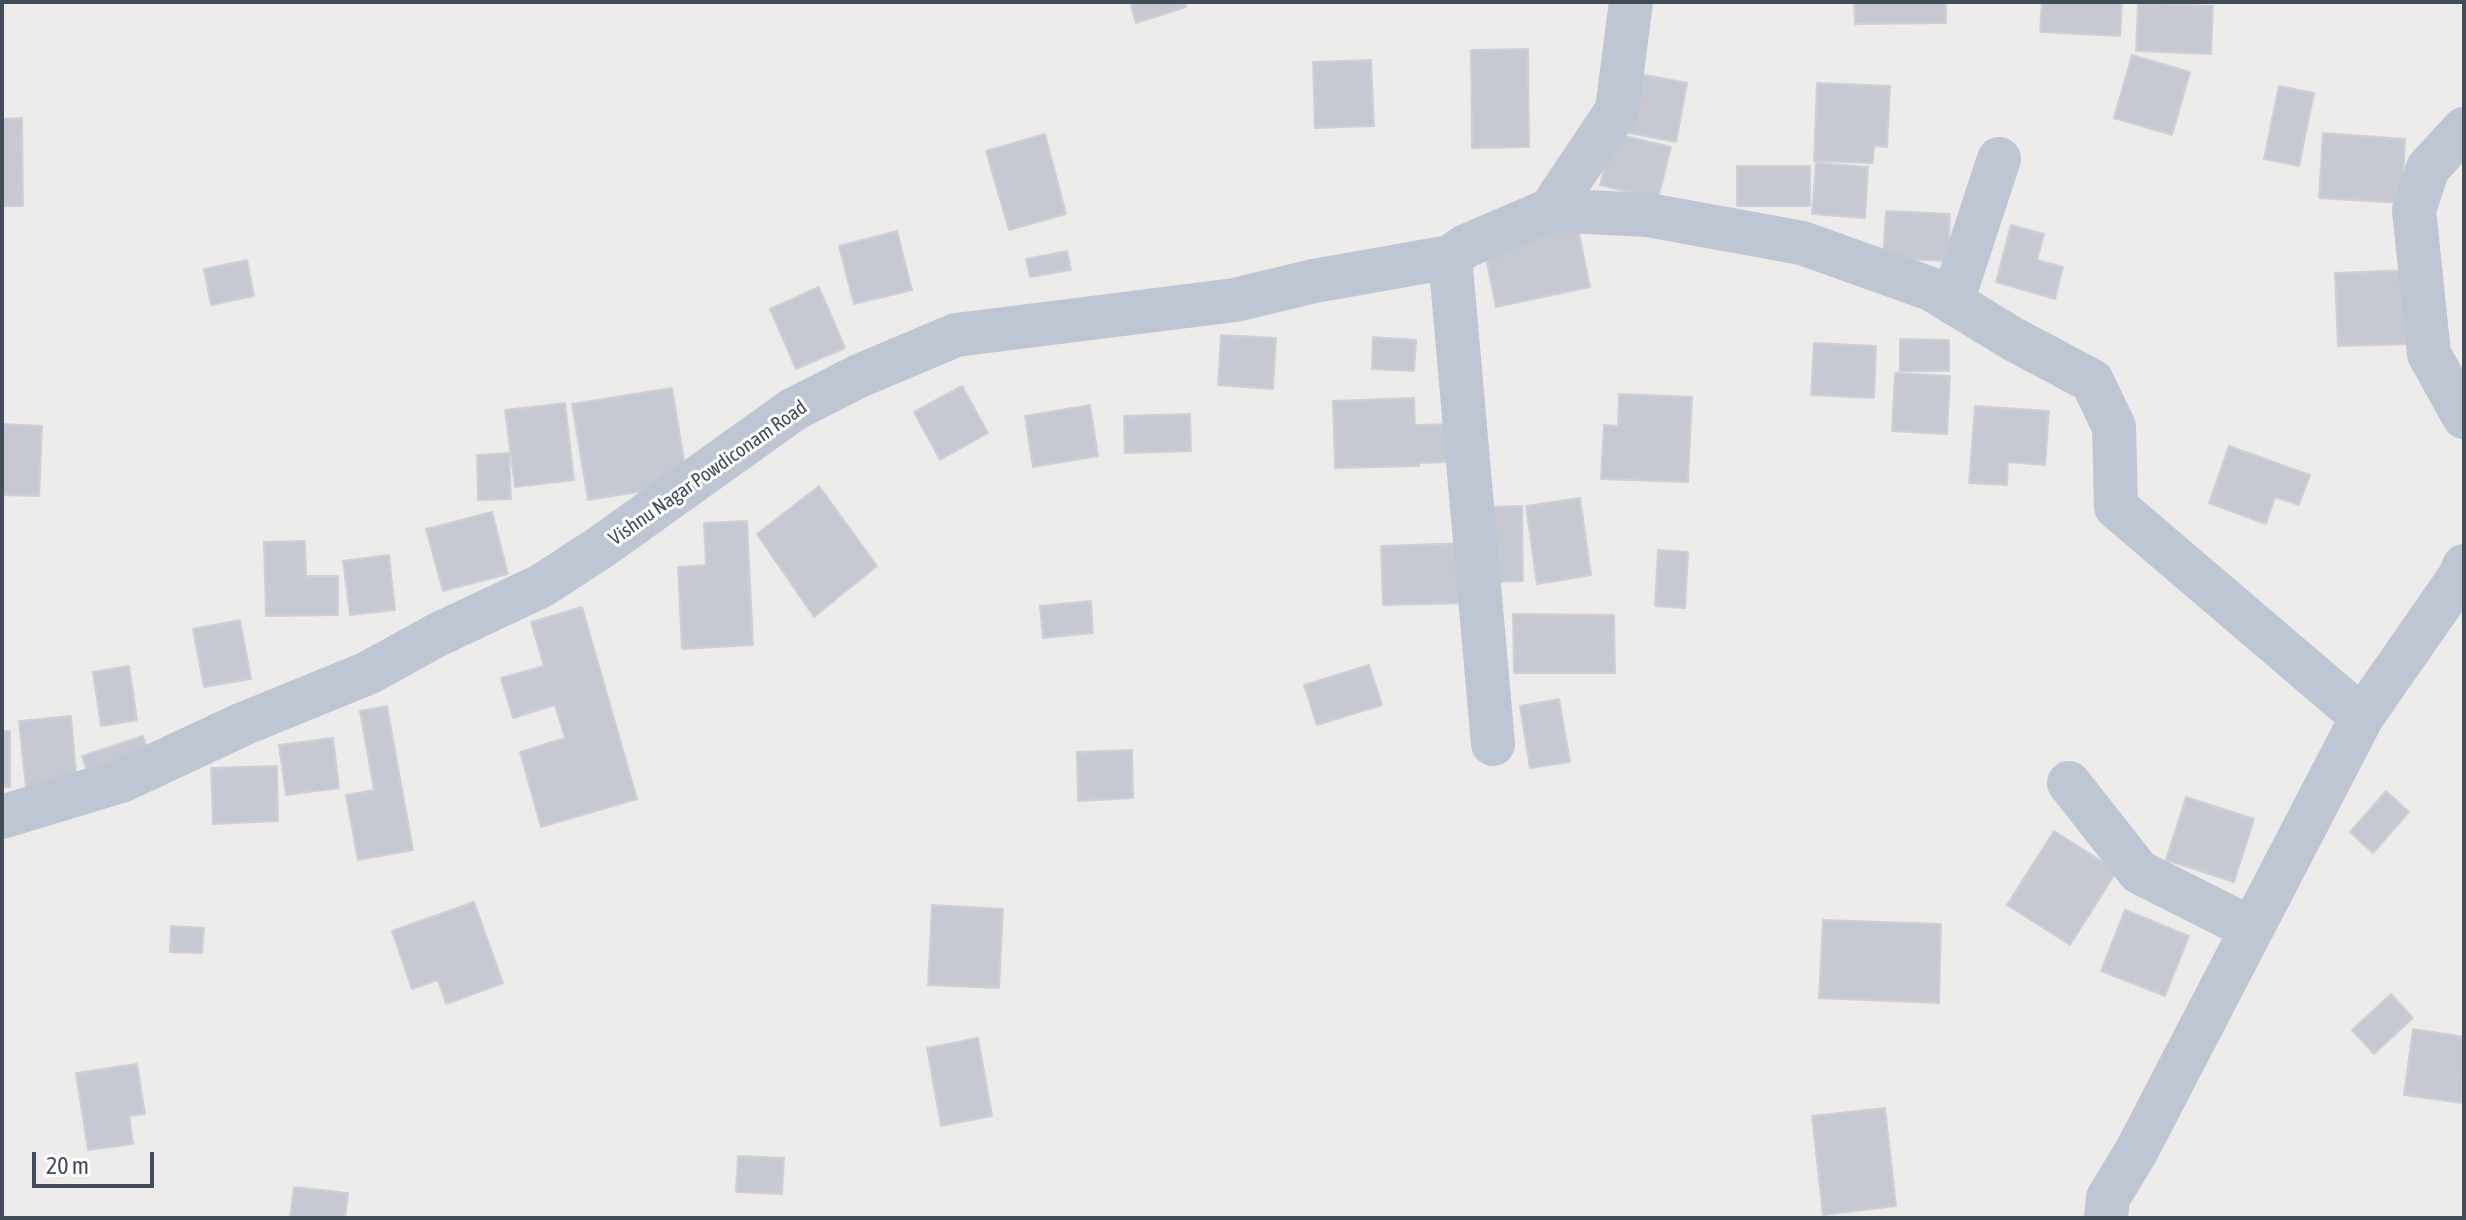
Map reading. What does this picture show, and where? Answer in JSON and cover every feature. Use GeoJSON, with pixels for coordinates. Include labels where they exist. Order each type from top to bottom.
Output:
{"type":"FeatureCollection","features":[{"type":"Feature","properties":{"kind":"street"},"geometry":{"type":"LineString","coordinates":[[1550,210],[1617,110],[1631,2]]}},
{"type":"Feature","properties":{"kind":"street"},"geometry":{"type":"LineString","coordinates":[[2464,129],[2428,168],[2414,210],[2429,354],[2464,417]]}},
{"type":"Feature","properties":{"kind":"street"},"geometry":{"type":"LineString","coordinates":[[1952,302],[1999,159]]}},
{"type":"Feature","properties":{"kind":"street"},"geometry":{"type":"LineString","coordinates":[[1550,210],[1648,215],[1802,243],[1931,289],[2013,339],[2092,381],[2114,427],[2116,507],[2362,717]]}},
{"type":"Feature","properties":{"kind":"street","name":"Vishnu Nagar Powdiconam Road"},"geometry":{"type":"LineString","coordinates":[[2,817],[121,781],[243,724],[368,673],[437,635],[541,586],[601,547],[794,409],[859,376],[956,335],[1235,300],[1314,281],[1450,257],[1466,246],[1550,210]]}},
{"type":"Feature","properties":{"kind":"street"},"geometry":{"type":"LineString","coordinates":[[1450,257],[1493,744]]}},
{"type":"Feature","properties":{"kind":"street"},"geometry":{"type":"LineString","coordinates":[[2106,1218],[2108,1198],[2137,1150],[2362,717],[2464,566]]}},
{"type":"Feature","properties":{"kind":"street"},"geometry":{"type":"LineString","coordinates":[[2069,783],[2139,872],[2252,929]]}},
{"type":"Feature","properties":{"kind":"building"},"geometry":{"type":"Polygon","coordinates":[[[1130,2],[1185,2],[1186,7],[1136,23],[1130,2]]]}},
{"type":"Feature","properties":{"kind":"building"},"geometry":{"type":"Polygon","coordinates":[[[1854,2],[1946,2],[1946,23],[1855,24],[1854,2]]]}},
{"type":"Feature","properties":{"kind":"building"},"geometry":{"type":"Polygon","coordinates":[[[2042,2],[2122,2],[2120,36],[2040,32],[2042,2]]]}},
{"type":"Feature","properties":{"kind":"building"},"geometry":{"type":"Polygon","coordinates":[[[2138,3],[2213,6],[2211,54],[2136,51],[2138,3]]]}},
{"type":"Feature","properties":{"kind":"building"},"geometry":{"type":"Polygon","coordinates":[[[1528,49],[1529,147],[1472,148],[1471,50],[1528,49]]]}},
{"type":"Feature","properties":{"kind":"building"},"geometry":{"type":"Polygon","coordinates":[[[2132,55],[2190,72],[2172,135],[2114,118],[2132,55]]]}},
{"type":"Feature","properties":{"kind":"building"},"geometry":{"type":"Polygon","coordinates":[[[1371,60],[1374,126],[1315,128],[1313,62],[1371,60]]]}},
{"type":"Feature","properties":{"kind":"building"},"geometry":{"type":"Polygon","coordinates":[[[1635,73],[1687,83],[1676,142],[1624,132],[1635,73]]]}},
{"type":"Feature","properties":{"kind":"building"},"geometry":{"type":"Polygon","coordinates":[[[1817,83],[1890,86],[1887,147],[1874,146],[1873,163],[1814,161],[1817,83]]]}},
{"type":"Feature","properties":{"kind":"building"},"geometry":{"type":"Polygon","coordinates":[[[2279,86],[2314,93],[2299,166],[2264,159],[2279,86]]]}},
{"type":"Feature","properties":{"kind":"building"},"geometry":{"type":"Polygon","coordinates":[[[22,118],[23,206],[2,206],[2,119],[22,118]]]}},
{"type":"Feature","properties":{"kind":"building"},"geometry":{"type":"Polygon","coordinates":[[[1613,133],[1671,147],[1658,199],[1600,185],[1613,133]]]}},
{"type":"Feature","properties":{"kind":"building"},"geometry":{"type":"Polygon","coordinates":[[[2323,133],[2405,139],[2402,203],[2319,198],[2323,133]]]}},
{"type":"Feature","properties":{"kind":"building"},"geometry":{"type":"Polygon","coordinates":[[[1045,134],[1066,214],[1009,230],[986,151],[1045,134]]]}},
{"type":"Feature","properties":{"kind":"building"},"geometry":{"type":"Polygon","coordinates":[[[1816,163],[1868,167],[1865,218],[1812,214],[1816,163]]]}},
{"type":"Feature","properties":{"kind":"building"},"geometry":{"type":"Polygon","coordinates":[[[1737,166],[1810,166],[1810,206],[1737,206],[1737,166]]]}},
{"type":"Feature","properties":{"kind":"building"},"geometry":{"type":"Polygon","coordinates":[[[1886,211],[1950,214],[1948,261],[1883,258],[1886,211]]]}},
{"type":"Feature","properties":{"kind":"building"},"geometry":{"type":"Polygon","coordinates":[[[1577,224],[1590,287],[1496,307],[1483,244],[1577,224]]]}},
{"type":"Feature","properties":{"kind":"building"},"geometry":{"type":"Polygon","coordinates":[[[2011,225],[2044,234],[2037,260],[2063,267],[2055,299],[1996,282],[2011,225]]]}},
{"type":"Feature","properties":{"kind":"building"},"geometry":{"type":"Polygon","coordinates":[[[897,231],[912,290],[854,304],[839,246],[897,231]]]}},
{"type":"Feature","properties":{"kind":"building"},"geometry":{"type":"Polygon","coordinates":[[[1067,251],[1071,270],[1030,277],[1026,259],[1067,251]]]}},
{"type":"Feature","properties":{"kind":"building"},"geometry":{"type":"Polygon","coordinates":[[[247,260],[254,296],[211,305],[204,269],[247,260]]]}},
{"type":"Feature","properties":{"kind":"building"},"geometry":{"type":"Polygon","coordinates":[[[2411,270],[2413,344],[2338,346],[2335,273],[2411,270]]]}},
{"type":"Feature","properties":{"kind":"building"},"geometry":{"type":"Polygon","coordinates":[[[819,287],[845,348],[796,369],[770,309],[819,287]]]}},
{"type":"Feature","properties":{"kind":"building"},"geometry":{"type":"Polygon","coordinates":[[[1221,335],[1276,338],[1273,389],[1218,385],[1221,335]]]}},
{"type":"Feature","properties":{"kind":"building"},"geometry":{"type":"Polygon","coordinates":[[[1373,337],[1416,340],[1414,371],[1372,369],[1373,337]]]}},
{"type":"Feature","properties":{"kind":"building"},"geometry":{"type":"Polygon","coordinates":[[[1900,339],[1949,340],[1949,371],[1900,371],[1900,339]]]}},
{"type":"Feature","properties":{"kind":"building"},"geometry":{"type":"Polygon","coordinates":[[[1814,343],[1876,346],[1874,398],[1811,395],[1814,343]]]}},
{"type":"Feature","properties":{"kind":"building"},"geometry":{"type":"Polygon","coordinates":[[[1895,373],[1950,376],[1947,434],[1892,431],[1895,373]]]}},
{"type":"Feature","properties":{"kind":"building"},"geometry":{"type":"Polygon","coordinates":[[[962,386],[988,433],[940,460],[914,412],[962,386]]]}},
{"type":"Feature","properties":{"kind":"building"},"geometry":{"type":"Polygon","coordinates":[[[672,388],[688,484],[588,500],[572,404],[672,388]]]}},
{"type":"Feature","properties":{"kind":"building"},"geometry":{"type":"Polygon","coordinates":[[[1619,394],[1692,397],[1688,482],[1601,479],[1604,425],[1618,426],[1619,394]]]}},
{"type":"Feature","properties":{"kind":"building"},"geometry":{"type":"Polygon","coordinates":[[[1414,398],[1415,425],[1454,424],[1455,462],[1335,468],[1333,401],[1414,398]]]}},
{"type":"Feature","properties":{"kind":"building"},"geometry":{"type":"Polygon","coordinates":[[[565,403],[574,480],[515,487],[505,410],[565,403]]]}},
{"type":"Feature","properties":{"kind":"building"},"geometry":{"type":"Polygon","coordinates":[[[1090,405],[1098,456],[1033,467],[1025,416],[1090,405]]]}},
{"type":"Feature","properties":{"kind":"building"},"geometry":{"type":"Polygon","coordinates":[[[1975,406],[2049,411],[2045,465],[2008,462],[2007,485],[1969,483],[1975,406]]]}},
{"type":"Feature","properties":{"kind":"building"},"geometry":{"type":"Polygon","coordinates":[[[1190,414],[1191,451],[1125,453],[1124,416],[1190,414]]]}},
{"type":"Feature","properties":{"kind":"building"},"geometry":{"type":"Polygon","coordinates":[[[2,424],[42,426],[39,496],[2,495],[2,424]]]}},
{"type":"Feature","properties":{"kind":"building"},"geometry":{"type":"Polygon","coordinates":[[[2229,446],[2310,475],[2299,505],[2275,497],[2266,524],[2209,503],[2229,446]]]}},
{"type":"Feature","properties":{"kind":"building"},"geometry":{"type":"Polygon","coordinates":[[[509,453],[511,499],[478,500],[477,455],[509,453]]]}},
{"type":"Feature","properties":{"kind":"building"},"geometry":{"type":"Polygon","coordinates":[[[819,486],[877,566],[814,617],[757,534],[819,486]]]}},
{"type":"Feature","properties":{"kind":"building"},"geometry":{"type":"Polygon","coordinates":[[[1580,498],[1591,575],[1537,584],[1526,506],[1580,498]]]}},
{"type":"Feature","properties":{"kind":"building"},"geometry":{"type":"Polygon","coordinates":[[[1522,506],[1523,581],[1488,582],[1486,507],[1522,506]]]}},
{"type":"Feature","properties":{"kind":"building"},"geometry":{"type":"Polygon","coordinates":[[[492,512],[508,574],[443,591],[426,529],[492,512]]]}},
{"type":"Feature","properties":{"kind":"building"},"geometry":{"type":"Polygon","coordinates":[[[747,521],[753,645],[682,649],[678,567],[706,565],[704,523],[747,521]]]}},
{"type":"Feature","properties":{"kind":"building"},"geometry":{"type":"Polygon","coordinates":[[[305,541],[306,576],[338,576],[338,615],[266,616],[264,542],[305,541]]]}},
{"type":"Feature","properties":{"kind":"building"},"geometry":{"type":"Polygon","coordinates":[[[1467,543],[1468,603],[1383,605],[1381,546],[1467,543]]]}},
{"type":"Feature","properties":{"kind":"building"},"geometry":{"type":"Polygon","coordinates":[[[1658,550],[1688,552],[1685,608],[1655,606],[1658,550]]]}},
{"type":"Feature","properties":{"kind":"building"},"geometry":{"type":"Polygon","coordinates":[[[389,555],[395,610],[350,615],[343,561],[389,555]]]}},
{"type":"Feature","properties":{"kind":"building"},"geometry":{"type":"Polygon","coordinates":[[[1091,601],[1093,633],[1043,638],[1040,606],[1091,601]]]}},
{"type":"Feature","properties":{"kind":"building"},"geometry":{"type":"Polygon","coordinates":[[[582,607],[637,799],[541,827],[520,752],[565,738],[555,705],[513,718],[501,678],[544,666],[531,622],[582,607]]]}},
{"type":"Feature","properties":{"kind":"building"},"geometry":{"type":"Polygon","coordinates":[[[1513,614],[1614,615],[1615,673],[1514,673],[1513,614]]]}},
{"type":"Feature","properties":{"kind":"building"},"geometry":{"type":"Polygon","coordinates":[[[240,620],[251,679],[204,687],[193,629],[240,620]]]}},
{"type":"Feature","properties":{"kind":"building"},"geometry":{"type":"Polygon","coordinates":[[[1369,665],[1382,705],[1317,725],[1304,685],[1369,665]]]}},
{"type":"Feature","properties":{"kind":"building"},"geometry":{"type":"Polygon","coordinates":[[[129,666],[137,720],[101,726],[93,672],[129,666]]]}},
{"type":"Feature","properties":{"kind":"building"},"geometry":{"type":"Polygon","coordinates":[[[1559,699],[1570,762],[1530,768],[1520,706],[1559,699]]]}},
{"type":"Feature","properties":{"kind":"building"},"geometry":{"type":"Polygon","coordinates":[[[387,706],[413,850],[358,860],[346,795],[374,790],[360,711],[387,706]]]}},
{"type":"Feature","properties":{"kind":"building"},"geometry":{"type":"Polygon","coordinates":[[[71,716],[77,784],[26,789],[19,721],[71,716]]]}},
{"type":"Feature","properties":{"kind":"building"},"geometry":{"type":"Polygon","coordinates":[[[2,731],[10,731],[10,787],[2,787],[2,731]]]}},
{"type":"Feature","properties":{"kind":"building"},"geometry":{"type":"Polygon","coordinates":[[[143,736],[151,760],[90,780],[82,756],[143,736]]]}},
{"type":"Feature","properties":{"kind":"building"},"geometry":{"type":"Polygon","coordinates":[[[333,738],[339,788],[286,795],[279,745],[333,738]]]}},
{"type":"Feature","properties":{"kind":"building"},"geometry":{"type":"Polygon","coordinates":[[[1132,750],[1133,798],[1078,801],[1077,752],[1132,750]]]}},
{"type":"Feature","properties":{"kind":"building"},"geometry":{"type":"Polygon","coordinates":[[[277,766],[278,821],[213,824],[211,768],[277,766]]]}},
{"type":"Feature","properties":{"kind":"building"},"geometry":{"type":"Polygon","coordinates":[[[2386,791],[2409,812],[2373,853],[2350,832],[2386,791]]]}},
{"type":"Feature","properties":{"kind":"building"},"geometry":{"type":"Polygon","coordinates":[[[2186,797],[2254,819],[2234,882],[2166,860],[2186,797]]]}},
{"type":"Feature","properties":{"kind":"building"},"geometry":{"type":"Polygon","coordinates":[[[2054,831],[2117,871],[2070,945],[2007,905],[2054,831]]]}},
{"type":"Feature","properties":{"kind":"building"},"geometry":{"type":"Polygon","coordinates":[[[474,902],[503,983],[446,1004],[438,980],[412,989],[392,931],[474,902]]]}},
{"type":"Feature","properties":{"kind":"building"},"geometry":{"type":"Polygon","coordinates":[[[932,905],[1003,909],[999,988],[928,985],[932,905]]]}},
{"type":"Feature","properties":{"kind":"building"},"geometry":{"type":"Polygon","coordinates":[[[2125,910],[2189,936],[2165,996],[2101,971],[2125,910]]]}},
{"type":"Feature","properties":{"kind":"building"},"geometry":{"type":"Polygon","coordinates":[[[1823,920],[1941,924],[1939,1003],[1819,998],[1823,920]]]}},
{"type":"Feature","properties":{"kind":"building"},"geometry":{"type":"Polygon","coordinates":[[[171,926],[204,928],[202,953],[170,952],[171,926]]]}},
{"type":"Feature","properties":{"kind":"building"},"geometry":{"type":"Polygon","coordinates":[[[2391,994],[2413,1018],[2374,1054],[2352,1030],[2391,994]]]}},
{"type":"Feature","properties":{"kind":"building"},"geometry":{"type":"Polygon","coordinates":[[[2413,1029],[2464,1037],[2462,1103],[2404,1095],[2413,1029]]]}},
{"type":"Feature","properties":{"kind":"building"},"geometry":{"type":"Polygon","coordinates":[[[978,1038],[992,1116],[941,1126],[927,1048],[978,1038]]]}},
{"type":"Feature","properties":{"kind":"building"},"geometry":{"type":"Polygon","coordinates":[[[137,1064],[145,1114],[129,1116],[133,1144],[88,1150],[76,1073],[137,1064]]]}},
{"type":"Feature","properties":{"kind":"building"},"geometry":{"type":"Polygon","coordinates":[[[1885,1108],[1896,1206],[1823,1215],[1812,1116],[1885,1108]]]}},
{"type":"Feature","properties":{"kind":"building"},"geometry":{"type":"Polygon","coordinates":[[[738,1156],[784,1158],[782,1194],[736,1192],[738,1156]]]}},
{"type":"Feature","properties":{"kind":"building"},"geometry":{"type":"Polygon","coordinates":[[[294,1187],[348,1193],[345,1218],[290,1218],[294,1187]]]}}]}
